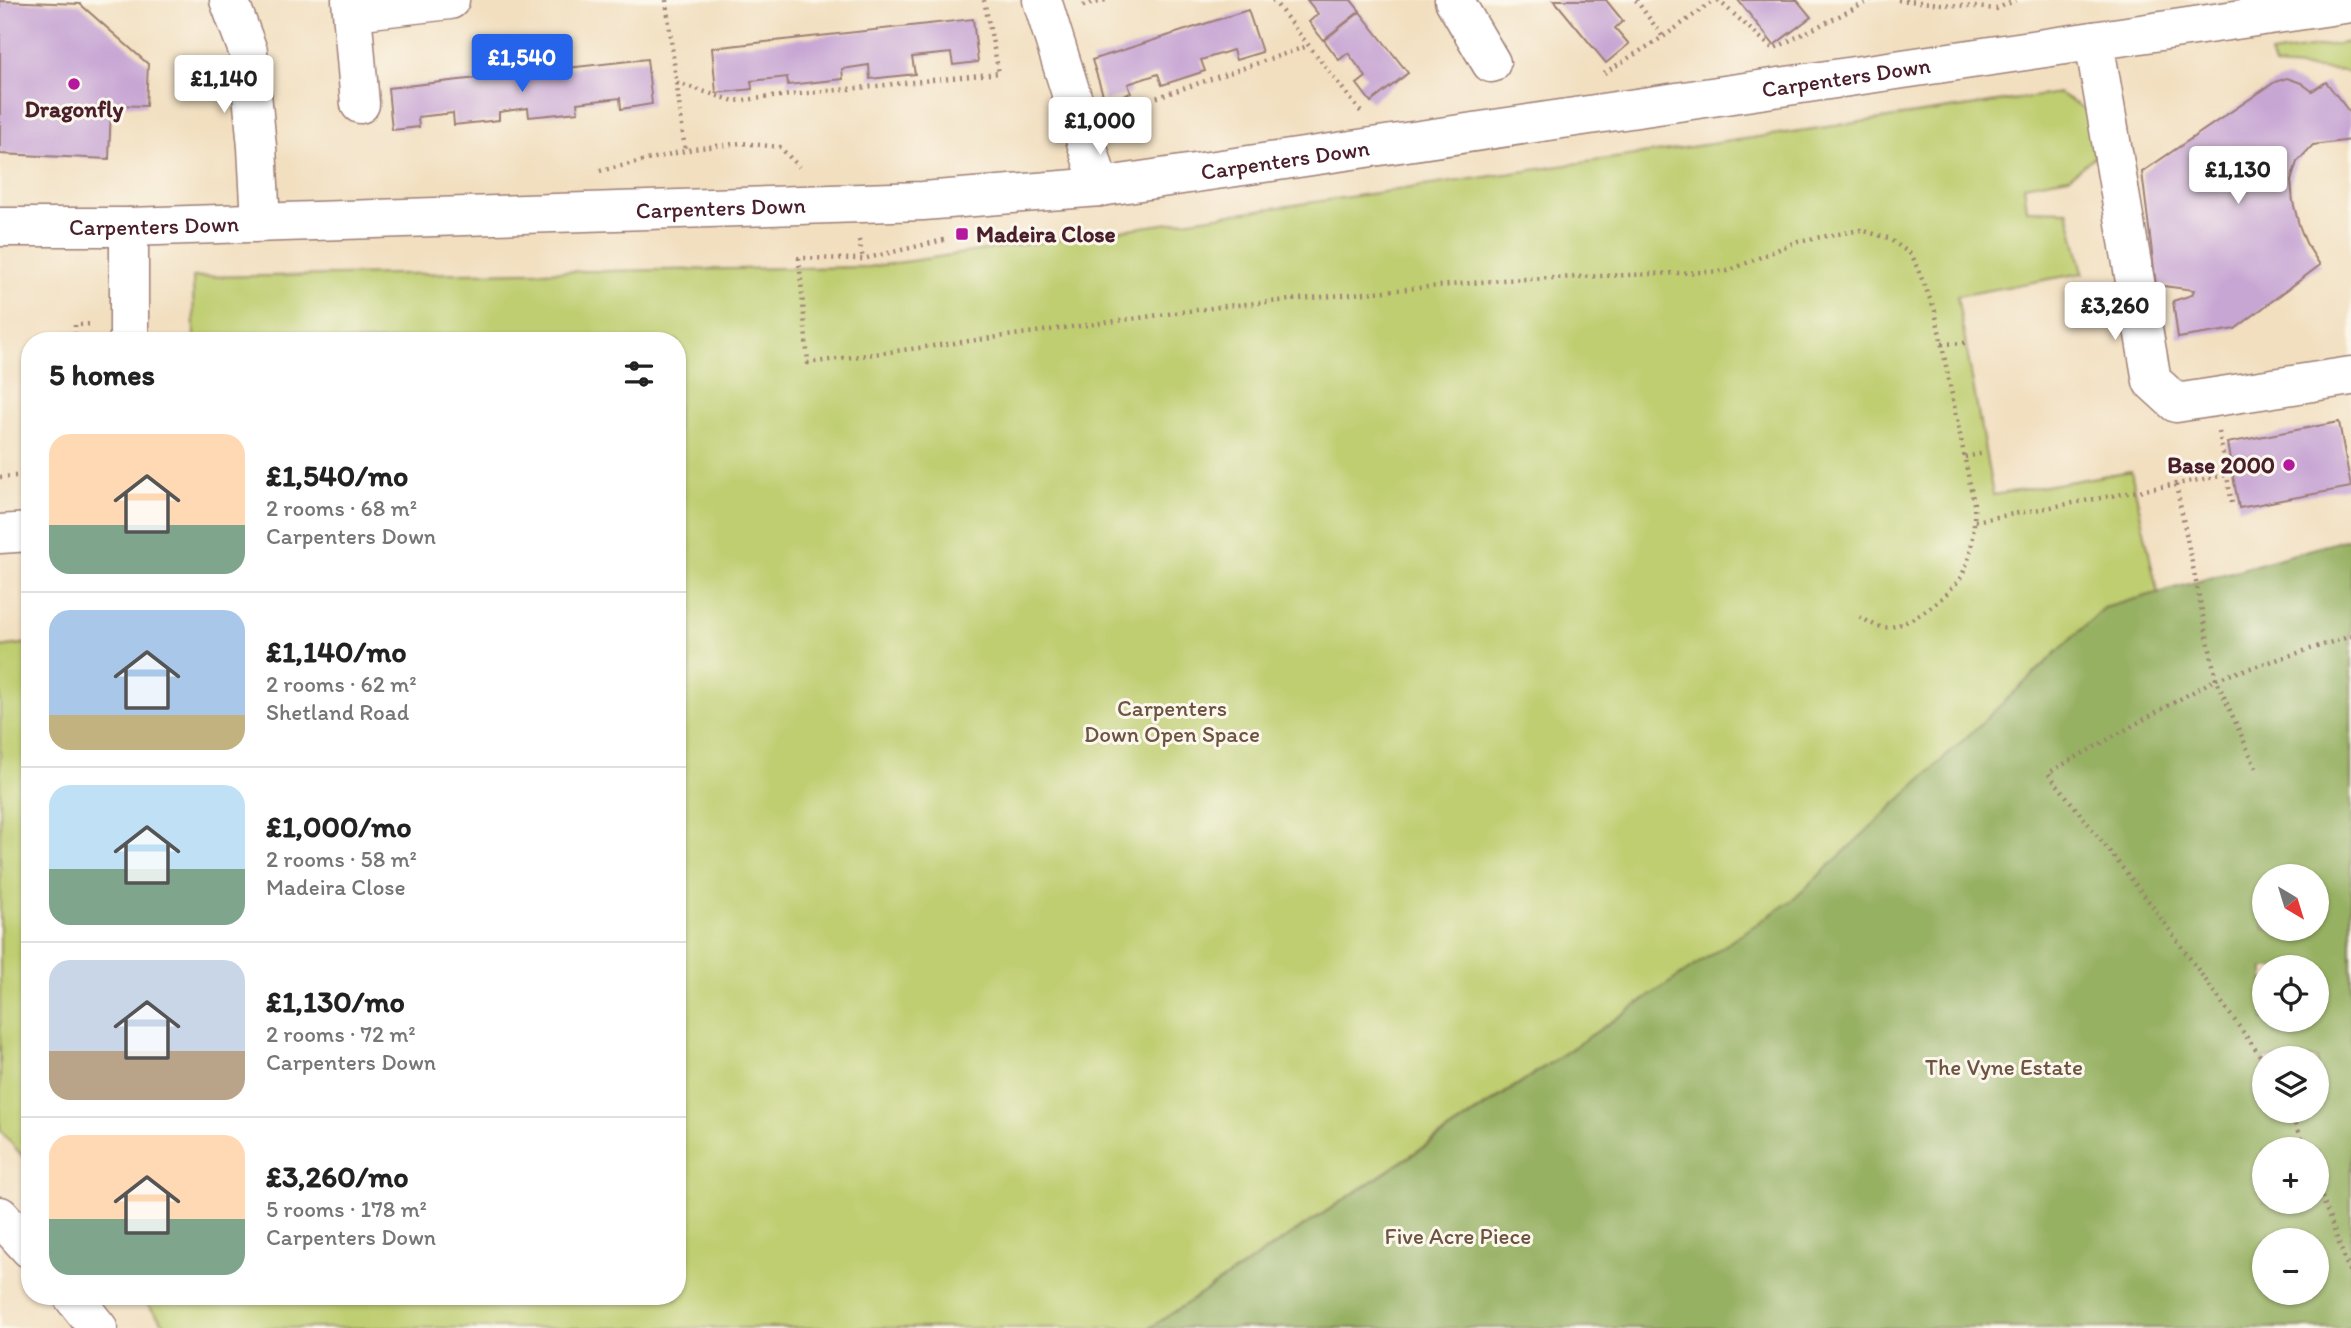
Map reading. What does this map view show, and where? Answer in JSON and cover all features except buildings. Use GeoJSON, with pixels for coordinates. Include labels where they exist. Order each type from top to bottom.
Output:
{"type":"FeatureCollection","features":[{"type":"Feature","properties":{"kind":"street"},"geometry":{"type":"LineString","coordinates":[[229,0],[248,51],[261,222]]}},
{"type":"Feature","properties":{"kind":"street"},"geometry":{"type":"LineString","coordinates":[[355,112],[352,4],[371,9],[450,0]]}},
{"type":"Feature","properties":{"kind":"street"},"geometry":{"type":"LineString","coordinates":[[1454,0],[1491,63]]}},
{"type":"Feature","properties":{"kind":"street","name":"Carpenters Down"},"geometry":{"type":"LineString","coordinates":[[0,227],[129,227],[923,201],[1100,187],[2351,3]]}},
{"type":"Feature","properties":{"kind":"street"},"geometry":{"type":"LineString","coordinates":[[1058,4],[1100,187]]}},
{"type":"Feature","properties":{"kind":"street"},"geometry":{"type":"LineString","coordinates":[[2094,41],[2152,381],[2176,403],[2351,376]]}},
{"type":"Feature","properties":{"kind":"street"},"geometry":{"type":"LineString","coordinates":[[129,227],[129,332]]}},
{"type":"Feature","properties":{"kind":"street"},"geometry":{"type":"LineString","coordinates":[[0,534],[21,533]]}},
{"type":"Feature","properties":{"kind":"street"},"geometry":{"type":"LineString","coordinates":[[0,1216],[21,1239]]}},
{"type":"Feature","properties":{"kind":"street"},"geometry":{"type":"LineString","coordinates":[[79,1305],[98,1328]]}},
{"type":"Feature","properties":{"kind":"path"},"geometry":{"type":"LineString","coordinates":[[666,0],[685,150]]}},
{"type":"Feature","properties":{"kind":"path"},"geometry":{"type":"LineString","coordinates":[[677,83],[734,102],[999,73],[984,0]]}},
{"type":"Feature","properties":{"kind":"path"},"geometry":{"type":"LineString","coordinates":[[1058,4],[1106,0]]}},
{"type":"Feature","properties":{"kind":"path"},"geometry":{"type":"LineString","coordinates":[[1273,0],[1361,112],[1374,110]]}},
{"type":"Feature","properties":{"kind":"path"},"geometry":{"type":"LineString","coordinates":[[1636,0],[1663,37]]}},
{"type":"Feature","properties":{"kind":"path"},"geometry":{"type":"LineString","coordinates":[[1598,76],[1663,37],[1717,0],[1773,49],[1871,0]]}},
{"type":"Feature","properties":{"kind":"path"},"geometry":{"type":"LineString","coordinates":[[1898,0],[1997,9],[2016,0]]}},
{"type":"Feature","properties":{"kind":"path"},"geometry":{"type":"LineString","coordinates":[[1115,112],[1308,46]]}},
{"type":"Feature","properties":{"kind":"path"},"geometry":{"type":"LineString","coordinates":[[597,172],[685,150],[741,142],[780,147],[798,164],[801,173]]}},
{"type":"Feature","properties":{"kind":"path"},"geometry":{"type":"LineString","coordinates":[[948,239],[863,259],[799,258],[808,363],[1226,306],[1503,280],[1728,271],[1798,242],[1861,230],[1888,238],[1912,255],[1935,311],[1975,504],[1974,536],[1962,575],[1928,611],[1900,625],[1882,627],[1856,615]]}},
{"type":"Feature","properties":{"kind":"path"},"geometry":{"type":"LineString","coordinates":[[858,237],[863,259]]}},
{"type":"Feature","properties":{"kind":"path"},"geometry":{"type":"LineString","coordinates":[[1942,344],[1965,343]]}},
{"type":"Feature","properties":{"kind":"path"},"geometry":{"type":"LineString","coordinates":[[2213,397],[2232,504]]}},
{"type":"Feature","properties":{"kind":"path"},"geometry":{"type":"LineString","coordinates":[[1965,457],[1985,453]]}},
{"type":"Feature","properties":{"kind":"path"},"geometry":{"type":"LineString","coordinates":[[1975,521],[2227,475]]}},
{"type":"Feature","properties":{"kind":"path"},"geometry":{"type":"LineString","coordinates":[[0,477],[21,476]]}},
{"type":"Feature","properties":{"kind":"path"},"geometry":{"type":"LineString","coordinates":[[2176,485],[2216,679],[2256,768]]}},
{"type":"Feature","properties":{"kind":"path"},"geometry":{"type":"LineString","coordinates":[[2253,1046],[2150,903],[2048,773],[2216,679],[2351,636]]}},
{"type":"Feature","properties":{"kind":"path"},"geometry":{"type":"LineString","coordinates":[[2328,1214],[2351,1276]]}},
{"type":"Feature","properties":{"kind":"green space"},"geometry":{"type":"Polygon","coordinates":[[[2351,42],[2351,74],[2346,71],[2274,66],[2270,54],[2351,42]]]}},
{"type":"Feature","properties":{"kind":"green space","name":"Carpenters Down Open Space"},"geometry":{"type":"Polygon","coordinates":[[[2059,93],[2091,113],[2095,156],[2069,177],[2024,185],[2027,210],[2068,211],[2083,273],[1957,296],[1993,495],[2131,471],[2158,594],[2140,599],[2330,570],[2351,1328],[1619,1328],[1610,1023],[1150,1328],[168,1328],[148,1305],[686,1305],[686,332],[194,332],[193,277],[869,267],[2059,93]]]}},
{"type":"Feature","properties":{"kind":"green space","name":"The Vyne Estate"},"geometry":{"type":"Polygon","coordinates":[[[2351,538],[2351,1328],[1150,1328],[1482,1109],[1795,898],[2104,608],[2351,538]]]}},
{"type":"Feature","properties":{"kind":"green space"},"geometry":{"type":"Polygon","coordinates":[[[21,644],[21,1154],[0,1130],[0,647],[21,644]]]}},
{"type":"Feature","properties":{"kind":"place","name":"Dragonfly"},"geometry":{"type":"Point","coordinates":[74,84]}},
{"type":"Feature","properties":{"kind":"place","name":"Madeira Close"},"geometry":{"type":"Point","coordinates":[962,234]}},
{"type":"Feature","properties":{"kind":"place","name":"Base 2000"},"geometry":{"type":"Point","coordinates":[2289,465]}},
{"type":"Feature","properties":{"kind":"park label","name":"Five Acre Piece"},"geometry":{"type":"Point","coordinates":[1458,1236]}}]}
